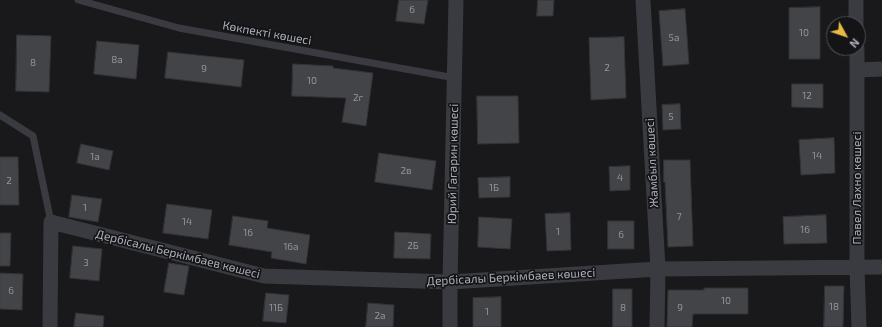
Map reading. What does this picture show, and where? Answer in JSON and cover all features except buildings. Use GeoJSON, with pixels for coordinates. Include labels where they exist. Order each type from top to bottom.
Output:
{"type":"FeatureCollection","features":[{"type":"Feature","properties":{"kind":"street","name":"Юрий Гагарин көшесі"},"geometry":{"type":"LineString","coordinates":[[450,327],[456,0]]}},
{"type":"Feature","properties":{"kind":"street","name":"Жамбыл көшесі"},"geometry":{"type":"LineString","coordinates":[[643,0],[658,269],[657,327]]}},
{"type":"Feature","properties":{"kind":"street"},"geometry":{"type":"LineString","coordinates":[[856,0],[856,16]]}},
{"type":"Feature","properties":{"kind":"street","name":"Павел Лахно көшесі"},"geometry":{"type":"LineString","coordinates":[[857,56],[857,268],[859,327]]}},
{"type":"Feature","properties":{"kind":"street"},"geometry":{"type":"LineString","coordinates":[[857,70],[882,69]]}},
{"type":"Feature","properties":{"kind":"street","name":"Дербісалы Беркімбаев көшесі"},"geometry":{"type":"LineString","coordinates":[[51,222],[264,276],[450,282],[658,269],[882,267]]}},
{"type":"Feature","properties":{"kind":"street"},"geometry":{"type":"LineString","coordinates":[[50,327],[51,222]]}},
{"type":"Feature","properties":{"kind":"lane","name":"Көкпекті көшесі"},"geometry":{"type":"LineString","coordinates":[[78,0],[178,28],[455,78]]}},
{"type":"Feature","properties":{"kind":"lane"},"geometry":{"type":"LineString","coordinates":[[0,115],[33,136],[51,222]]}}]}
